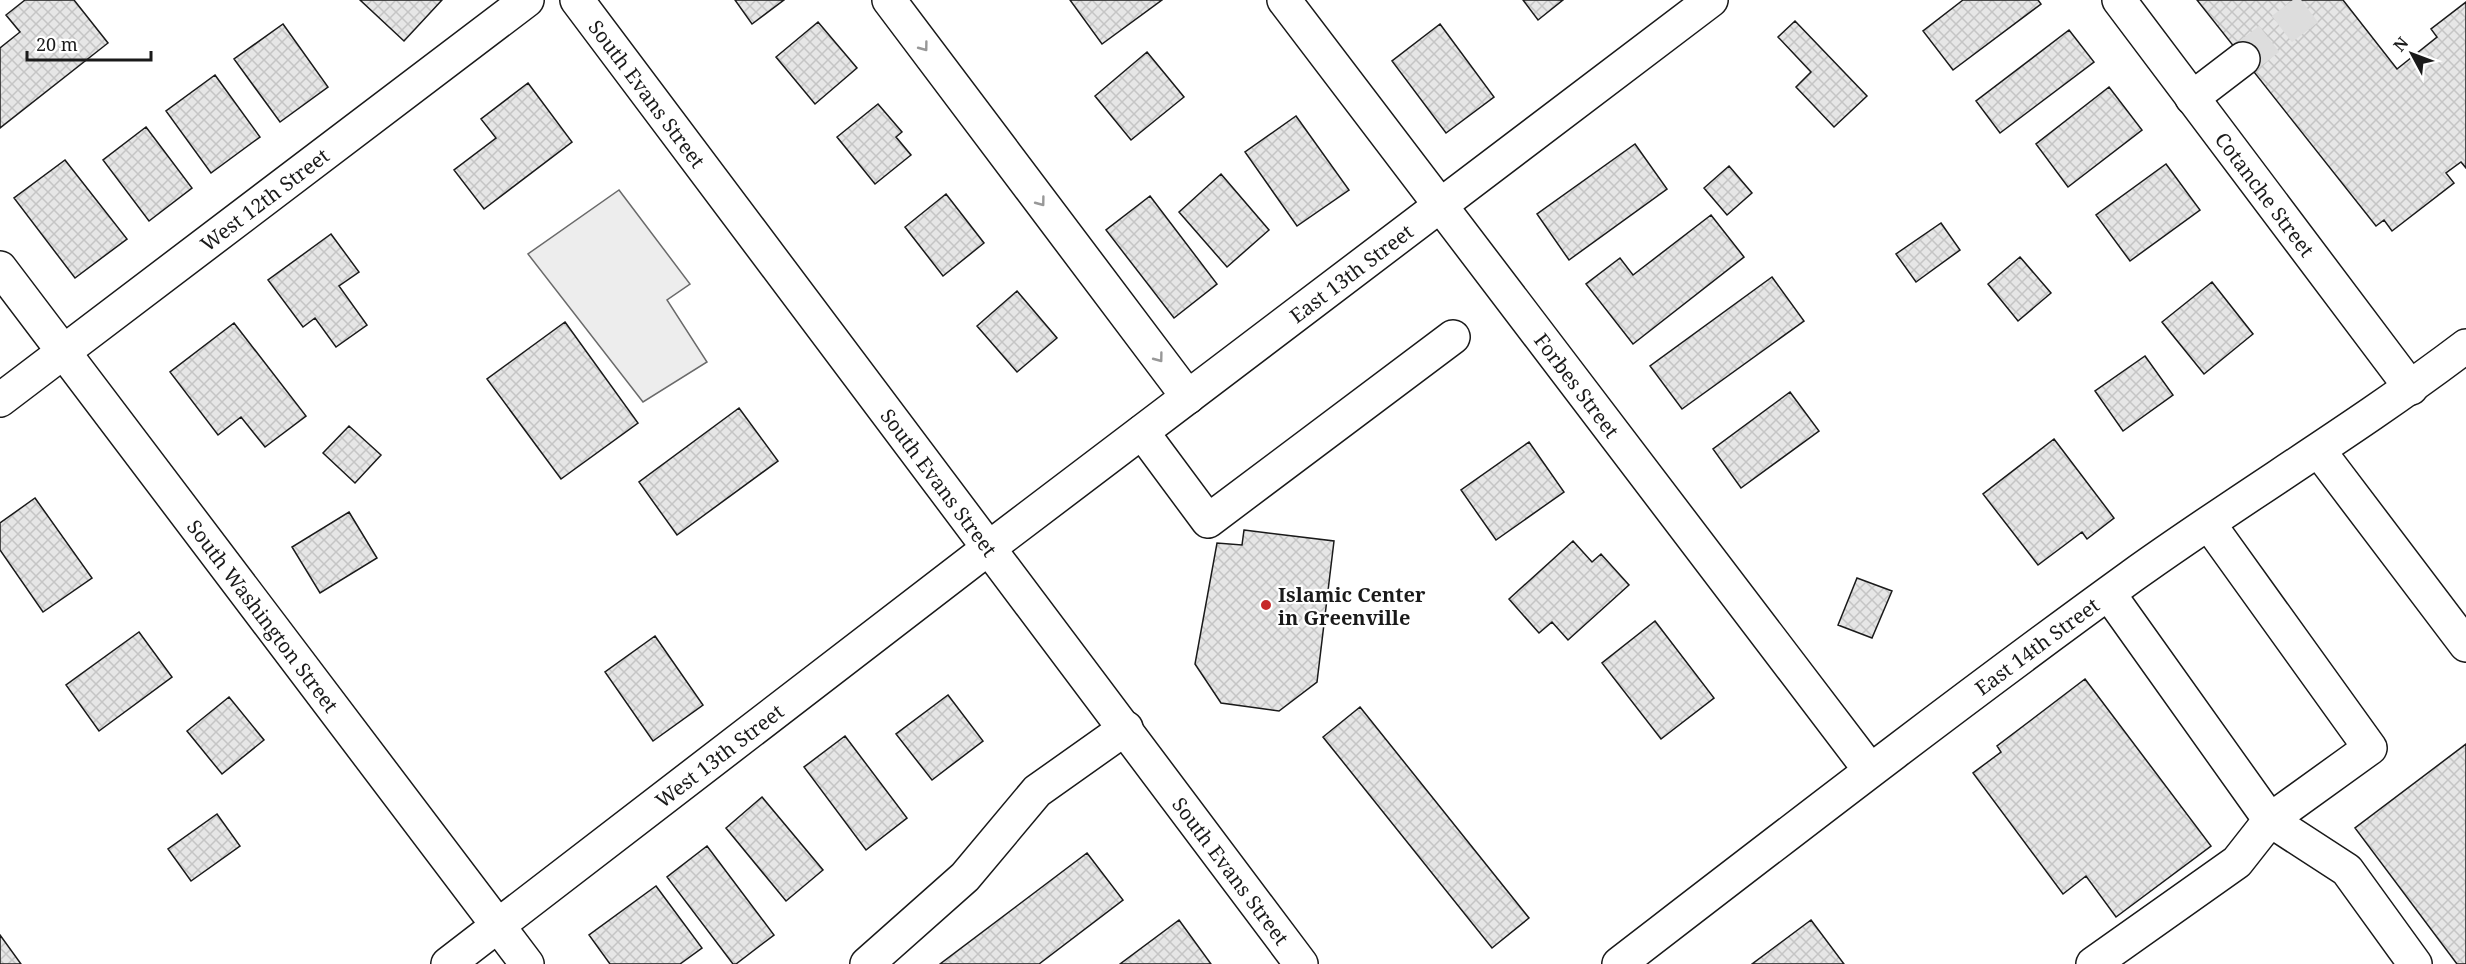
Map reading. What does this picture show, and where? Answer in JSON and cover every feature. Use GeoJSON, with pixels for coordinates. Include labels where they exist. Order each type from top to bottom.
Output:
{"type":"FeatureCollection","features":[{"type":"Feature","properties":{"kind":"street","name":"West 12th Street"},"geometry":{"type":"LineString","coordinates":[[0,400],[527,0]]}},
{"type":"Feature","properties":{"kind":"street","name":"South Evans Street"},"geometry":{"type":"LineString","coordinates":[[577,0],[1301,964]]}},
{"type":"Feature","properties":{"kind":"street"},"geometry":{"type":"LineString","coordinates":[[889,0],[1188,398]]}},
{"type":"Feature","properties":{"kind":"street","name":"Forbes Street"},"geometry":{"type":"LineString","coordinates":[[1284,0],[1870,770]]}},
{"type":"Feature","properties":{"kind":"street","name":"East 13th Street"},"geometry":{"type":"LineString","coordinates":[[990,548],[1712,0]]}},
{"type":"Feature","properties":{"kind":"street","name":"Cotanche Street"},"geometry":{"type":"LineString","coordinates":[[2119,0],[2411,388]]}},
{"type":"Feature","properties":{"kind":"street"},"geometry":{"type":"LineString","coordinates":[[2192,98],[2243,59]]}},
{"type":"Feature","properties":{"kind":"street","name":"South Washington Street"},"geometry":{"type":"LineString","coordinates":[[0,268],[527,964]]}},
{"type":"Feature","properties":{"kind":"street"},"geometry":{"type":"LineString","coordinates":[[1143,432],[1208,521],[1453,337]]}},
{"type":"Feature","properties":{"kind":"street","name":"East 14th Street"},"geometry":{"type":"LineString","coordinates":[[1619,964],[1870,770],[2109,594],[2411,388],[2466,345]]}},
{"type":"Feature","properties":{"kind":"street"},"geometry":{"type":"LineString","coordinates":[[2319,451],[2466,645]]}},
{"type":"Feature","properties":{"kind":"street"},"geometry":{"type":"LineString","coordinates":[[2092,964],[2237,862],[2270,820],[2370,748],[2209,524]]}},
{"type":"Feature","properties":{"kind":"street","name":"West 13th Street"},"geometry":{"type":"LineString","coordinates":[[448,964],[990,548]]}},
{"type":"Feature","properties":{"kind":"street"},"geometry":{"type":"LineString","coordinates":[[2109,594],[2270,820],[2347,870],[2415,964]]}},
{"type":"Feature","properties":{"kind":"street"},"geometry":{"type":"LineString","coordinates":[[867,964],[964,877],[1037,791],[1126,728]]}},
{"type":"Feature","properties":{"kind":"shaded area"},"geometry":{"type":"Polygon","coordinates":[[[619,190],[690,284],[667,300],[707,362],[643,402],[528,254],[619,190]]]}},
{"type":"Feature","properties":{"kind":"building"},"geometry":{"type":"Polygon","coordinates":[[[25,0],[74,0],[108,43],[0,128],[0,48],[20,32],[6,15],[25,0]]]}},
{"type":"Feature","properties":{"kind":"building"},"geometry":{"type":"Polygon","coordinates":[[[360,0],[442,0],[404,41],[360,0]]]}},
{"type":"Feature","properties":{"kind":"building"},"geometry":{"type":"Polygon","coordinates":[[[735,0],[784,0],[752,24],[735,0]]]}},
{"type":"Feature","properties":{"kind":"building"},"geometry":{"type":"Polygon","coordinates":[[[1070,0],[1162,0],[1102,44],[1070,0]]]}},
{"type":"Feature","properties":{"kind":"building"},"geometry":{"type":"Polygon","coordinates":[[[1523,0],[1563,0],[1538,20],[1523,0]]]}},
{"type":"Feature","properties":{"kind":"building"},"geometry":{"type":"Polygon","coordinates":[[[1963,0],[2038,0],[2041,4],[1953,70],[1923,31],[1963,0]]]}},
{"type":"Feature","properties":{"kind":"building"},"geometry":{"type":"Polygon","coordinates":[[[2197,0],[2343,0],[2397,69],[2437,37],[2431,29],[2466,2],[2466,168],[2461,162],[2446,173],[2454,183],[2392,231],[2384,220],[2376,226],[2197,0]]]}},
{"type":"Feature","properties":{"kind":"building"},"geometry":{"type":"Polygon","coordinates":[[[1795,21],[1867,96],[1834,127],[1796,87],[1811,72],[1778,37],[1795,21]]]}},
{"type":"Feature","properties":{"kind":"building"},"geometry":{"type":"Polygon","coordinates":[[[818,22],[857,68],[815,104],[776,57],[818,22]]]}},
{"type":"Feature","properties":{"kind":"building"},"geometry":{"type":"Polygon","coordinates":[[[283,24],[328,87],[280,122],[234,59],[283,24]]]}},
{"type":"Feature","properties":{"kind":"building"},"geometry":{"type":"Polygon","coordinates":[[[1440,24],[1494,97],[1446,133],[1392,61],[1440,24]]]}},
{"type":"Feature","properties":{"kind":"building"},"geometry":{"type":"Polygon","coordinates":[[[2069,30],[2094,62],[2000,133],[1976,101],[2069,30]]]}},
{"type":"Feature","properties":{"kind":"building"},"geometry":{"type":"Polygon","coordinates":[[[1147,52],[1184,97],[1131,140],[1095,96],[1147,52]]]}},
{"type":"Feature","properties":{"kind":"building"},"geometry":{"type":"Polygon","coordinates":[[[215,75],[260,137],[211,173],[166,111],[215,75]]]}},
{"type":"Feature","properties":{"kind":"building"},"geometry":{"type":"Polygon","coordinates":[[[528,83],[572,142],[484,209],[454,170],[496,138],[481,119],[528,83]]]}},
{"type":"Feature","properties":{"kind":"building"},"geometry":{"type":"Polygon","coordinates":[[[2109,87],[2142,130],[2068,187],[2036,144],[2109,87]]]}},
{"type":"Feature","properties":{"kind":"building"},"geometry":{"type":"Polygon","coordinates":[[[878,104],[902,132],[896,137],[911,155],[875,184],[837,137],[878,104]]]}},
{"type":"Feature","properties":{"kind":"building"},"geometry":{"type":"Polygon","coordinates":[[[1296,116],[1349,190],[1297,226],[1245,152],[1296,116]]]}},
{"type":"Feature","properties":{"kind":"building"},"geometry":{"type":"Polygon","coordinates":[[[146,127],[192,188],[149,221],[103,160],[146,127]]]}},
{"type":"Feature","properties":{"kind":"building"},"geometry":{"type":"Polygon","coordinates":[[[1635,144],[1667,189],[1569,260],[1537,214],[1635,144]]]}},
{"type":"Feature","properties":{"kind":"building"},"geometry":{"type":"Polygon","coordinates":[[[65,160],[127,239],[75,278],[14,198],[65,160]]]}},
{"type":"Feature","properties":{"kind":"building"},"geometry":{"type":"Polygon","coordinates":[[[2166,164],[2200,210],[2130,261],[2096,215],[2166,164]]]}},
{"type":"Feature","properties":{"kind":"building"},"geometry":{"type":"Polygon","coordinates":[[[1729,166],[1752,193],[1727,215],[1704,188],[1729,166]]]}},
{"type":"Feature","properties":{"kind":"building"},"geometry":{"type":"Polygon","coordinates":[[[1221,174],[1269,230],[1227,267],[1179,212],[1221,174]]]}},
{"type":"Feature","properties":{"kind":"building"},"geometry":{"type":"Polygon","coordinates":[[[946,194],[984,243],[943,276],[905,227],[946,194]]]}},
{"type":"Feature","properties":{"kind":"building"},"geometry":{"type":"Polygon","coordinates":[[[1150,196],[1217,284],[1174,318],[1106,230],[1150,196]]]}},
{"type":"Feature","properties":{"kind":"building"},"geometry":{"type":"Polygon","coordinates":[[[1711,215],[1744,257],[1633,344],[1586,284],[1620,258],[1633,275],[1711,215]]]}},
{"type":"Feature","properties":{"kind":"building"},"geometry":{"type":"Polygon","coordinates":[[[1941,223],[1960,250],[1916,282],[1896,254],[1941,223]]]}},
{"type":"Feature","properties":{"kind":"building"},"geometry":{"type":"Polygon","coordinates":[[[331,234],[359,272],[339,286],[367,325],[336,347],[315,318],[303,327],[268,280],[331,234]]]}},
{"type":"Feature","properties":{"kind":"building"},"geometry":{"type":"Polygon","coordinates":[[[2020,257],[2051,293],[2018,321],[1988,284],[2020,257]]]}},
{"type":"Feature","properties":{"kind":"building"},"geometry":{"type":"Polygon","coordinates":[[[1772,277],[1804,321],[1682,409],[1650,366],[1772,277]]]}},
{"type":"Feature","properties":{"kind":"building"},"geometry":{"type":"Polygon","coordinates":[[[2212,282],[2253,334],[2204,374],[2162,322],[2212,282]]]}},
{"type":"Feature","properties":{"kind":"building"},"geometry":{"type":"Polygon","coordinates":[[[1017,291],[1057,338],[1017,372],[977,326],[1017,291]]]}},
{"type":"Feature","properties":{"kind":"building"},"geometry":{"type":"Polygon","coordinates":[[[565,322],[638,423],[561,479],[487,379],[565,322]]]}},
{"type":"Feature","properties":{"kind":"building"},"geometry":{"type":"Polygon","coordinates":[[[234,323],[306,416],[265,447],[241,417],[218,435],[170,372],[234,323]]]}},
{"type":"Feature","properties":{"kind":"building"},"geometry":{"type":"Polygon","coordinates":[[[2145,356],[2173,395],[2123,431],[2095,391],[2145,356]]]}},
{"type":"Feature","properties":{"kind":"building"},"geometry":{"type":"Polygon","coordinates":[[[1790,392],[1819,431],[1741,488],[1713,449],[1790,392]]]}},
{"type":"Feature","properties":{"kind":"building"},"geometry":{"type":"Polygon","coordinates":[[[739,408],[778,461],[677,535],[639,482],[739,408]]]}},
{"type":"Feature","properties":{"kind":"building"},"geometry":{"type":"Polygon","coordinates":[[[349,426],[381,455],[355,483],[323,453],[349,426]]]}},
{"type":"Feature","properties":{"kind":"building"},"geometry":{"type":"Polygon","coordinates":[[[2054,439],[2114,518],[2087,539],[2082,532],[2038,565],[1983,494],[2054,439]]]}},
{"type":"Feature","properties":{"kind":"building"},"geometry":{"type":"Polygon","coordinates":[[[1529,442],[1564,492],[1496,540],[1461,490],[1529,442]]]}},
{"type":"Feature","properties":{"kind":"building"},"geometry":{"type":"Polygon","coordinates":[[[35,498],[92,578],[43,612],[0,550],[0,523],[35,498]]]}},
{"type":"Feature","properties":{"kind":"building"},"geometry":{"type":"Polygon","coordinates":[[[349,512],[377,558],[320,593],[292,547],[349,512]]]}},
{"type":"Feature","properties":{"kind":"building","name":"Islamic Center in Greenville"},"geometry":{"type":"Polygon","coordinates":[[[1244,530],[1334,541],[1317,682],[1279,711],[1221,703],[1195,664],[1217,543],[1242,545],[1244,530]]]}},
{"type":"Feature","properties":{"kind":"building"},"geometry":{"type":"Polygon","coordinates":[[[1573,541],[1592,562],[1601,554],[1629,585],[1568,640],[1552,622],[1539,633],[1509,599],[1573,541]]]}},
{"type":"Feature","properties":{"kind":"building"},"geometry":{"type":"Polygon","coordinates":[[[1857,578],[1892,591],[1872,638],[1838,625],[1857,578]]]}},
{"type":"Feature","properties":{"kind":"building"},"geometry":{"type":"Polygon","coordinates":[[[1655,621],[1714,698],[1661,739],[1602,663],[1655,621]]]}},
{"type":"Feature","properties":{"kind":"building"},"geometry":{"type":"Polygon","coordinates":[[[139,632],[172,677],[99,731],[66,685],[139,632]]]}},
{"type":"Feature","properties":{"kind":"building"},"geometry":{"type":"Polygon","coordinates":[[[655,636],[703,705],[653,741],[605,672],[655,636]]]}},
{"type":"Feature","properties":{"kind":"building"},"geometry":{"type":"Polygon","coordinates":[[[2085,679],[2211,846],[2116,917],[2086,876],[2063,894],[1973,773],[2001,752],[1997,746],[2085,679]]]}},
{"type":"Feature","properties":{"kind":"building"},"geometry":{"type":"Polygon","coordinates":[[[948,695],[983,741],[932,780],[896,734],[948,695]]]}},
{"type":"Feature","properties":{"kind":"building"},"geometry":{"type":"Polygon","coordinates":[[[229,697],[264,740],[222,774],[187,731],[229,697]]]}},
{"type":"Feature","properties":{"kind":"building"},"geometry":{"type":"Polygon","coordinates":[[[1360,707],[1529,918],[1492,948],[1323,737],[1360,707]]]}},
{"type":"Feature","properties":{"kind":"building"},"geometry":{"type":"Polygon","coordinates":[[[845,736],[907,818],[866,850],[804,767],[845,736]]]}},
{"type":"Feature","properties":{"kind":"building"},"geometry":{"type":"Polygon","coordinates":[[[2466,744],[2466,964],[2457,964],[2355,828],[2466,744]]]}},
{"type":"Feature","properties":{"kind":"building"},"geometry":{"type":"Polygon","coordinates":[[[762,797],[823,870],[786,901],[726,828],[762,797]]]}},
{"type":"Feature","properties":{"kind":"building"},"geometry":{"type":"Polygon","coordinates":[[[217,814],[240,846],[191,881],[168,849],[217,814]]]}},
{"type":"Feature","properties":{"kind":"building"},"geometry":{"type":"Polygon","coordinates":[[[707,846],[774,935],[736,964],[733,964],[667,877],[707,846]]]}},
{"type":"Feature","properties":{"kind":"building"},"geometry":{"type":"Polygon","coordinates":[[[1087,853],[1123,900],[1039,964],[940,964],[1087,853]]]}},
{"type":"Feature","properties":{"kind":"building"},"geometry":{"type":"Polygon","coordinates":[[[656,886],[702,948],[680,964],[610,964],[589,935],[656,886]]]}},
{"type":"Feature","properties":{"kind":"building"},"geometry":{"type":"Polygon","coordinates":[[[1179,920],[1211,964],[1120,964],[1179,920]]]}},
{"type":"Feature","properties":{"kind":"building"},"geometry":{"type":"Polygon","coordinates":[[[1811,920],[1844,964],[1752,964],[1811,920]]]}},
{"type":"Feature","properties":{"kind":"building"},"geometry":{"type":"Polygon","coordinates":[[[0,935],[21,964],[0,964],[0,935]]]}},
{"type":"Feature","properties":{"kind":"tunnel"},"geometry":{"type":"LineString","coordinates":[[2243,59],[2320,0]]}},
{"type":"Feature","properties":{"kind":"place","name":"Islamic Center in Greenville"},"geometry":{"type":"Point","coordinates":[1266,605]}}]}
